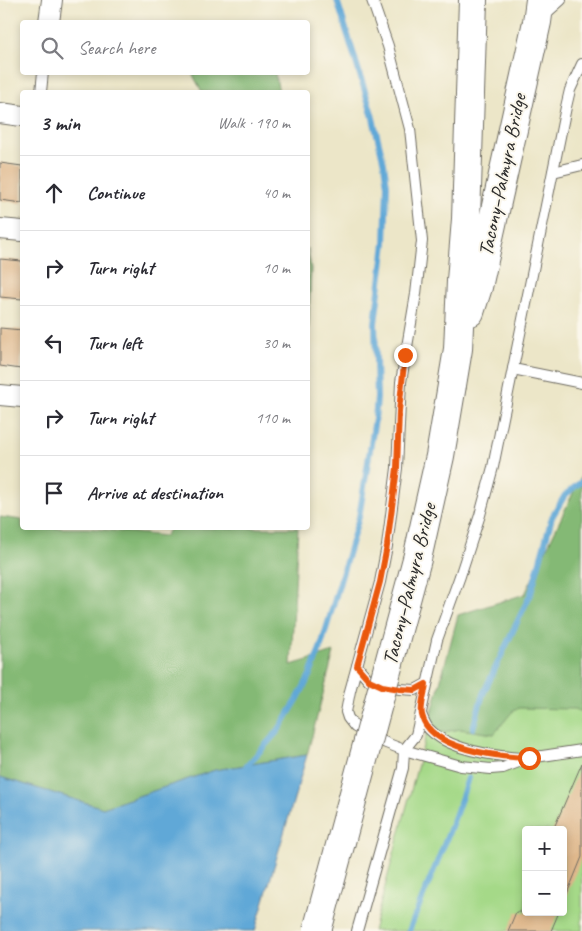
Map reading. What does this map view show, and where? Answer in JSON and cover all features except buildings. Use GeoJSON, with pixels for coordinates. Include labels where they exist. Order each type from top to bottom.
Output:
{"type":"FeatureCollection","features":[{"type":"Feature","properties":{"kind":"highway","name":"Tacony–Palmyra Bridge"},"geometry":{"type":"LineString","coordinates":[[317,931],[425,524],[440,456],[458,350],[468,165],[474,0]]}},
{"type":"Feature","properties":{"kind":"highway","name":"Tacony–Palmyra Bridge"},"geometry":{"type":"LineString","coordinates":[[458,350],[478,287],[539,11]]}},
{"type":"Feature","properties":{"kind":"street"},"geometry":{"type":"LineString","coordinates":[[49,20],[52,0]]}},
{"type":"Feature","properties":{"kind":"street"},"geometry":{"type":"LineString","coordinates":[[0,113],[20,116]]}},
{"type":"Feature","properties":{"kind":"street"},"geometry":{"type":"LineString","coordinates":[[0,229],[20,232]]}},
{"type":"Feature","properties":{"kind":"street"},"geometry":{"type":"LineString","coordinates":[[0,395],[20,398]]}},
{"type":"Feature","properties":{"kind":"lane"},"geometry":{"type":"LineString","coordinates":[[372,0],[391,54],[410,129],[422,241],[415,302],[401,382],[397,468],[387,546],[380,582],[347,705],[348,718],[355,727],[374,738],[404,750],[460,766],[491,769],[503,768],[529,758],[582,750]]}},
{"type":"Feature","properties":{"kind":"lane"},"geometry":{"type":"LineString","coordinates":[[539,11],[562,0]]}},
{"type":"Feature","properties":{"kind":"lane"},"geometry":{"type":"LineString","coordinates":[[357,931],[403,768],[404,750],[416,735],[436,640],[482,510],[493,467],[570,90],[582,64]]}},
{"type":"Feature","properties":{"kind":"lane"},"geometry":{"type":"LineString","coordinates":[[41,90],[43,75]]}},
{"type":"Feature","properties":{"kind":"lane"},"geometry":{"type":"LineString","coordinates":[[553,172],[582,164]]}},
{"type":"Feature","properties":{"kind":"lane"},"geometry":{"type":"LineString","coordinates":[[513,369],[582,383]]}},
{"type":"Feature","properties":{"kind":"lane"},"geometry":{"type":"LineString","coordinates":[[357,666],[369,680],[382,686],[415,690],[426,684]]}},
{"type":"Feature","properties":{"kind":"lane"},"geometry":{"type":"LineString","coordinates":[[421,714],[426,726],[435,734],[463,748],[490,755],[529,758]]}},
{"type":"Feature","properties":{"kind":"green space"},"geometry":{"type":"Polygon","coordinates":[[[193,75],[275,75],[279,90],[201,90],[193,75]]]}},
{"type":"Feature","properties":{"kind":"green space"},"geometry":{"type":"Polygon","coordinates":[[[310,262],[311,269],[310,294],[310,262]]]}},
{"type":"Feature","properties":{"kind":"green space"},"geometry":{"type":"Polygon","coordinates":[[[582,474],[582,712],[575,709],[519,708],[512,712],[494,734],[460,729],[426,735],[458,615],[525,594],[582,474]]]}},
{"type":"Feature","properties":{"kind":"green space"},"geometry":{"type":"Polygon","coordinates":[[[0,517],[20,520],[20,530],[107,530],[165,536],[169,530],[298,530],[291,665],[334,652],[307,755],[215,770],[103,808],[0,777],[0,517]]]}},
{"type":"Feature","properties":{"kind":"green space"},"geometry":{"type":"Polygon","coordinates":[[[582,669],[582,931],[373,931],[426,735],[460,729],[494,734],[524,688],[582,669]]]}},
{"type":"Feature","properties":{"kind":"water"},"geometry":{"type":"Polygon","coordinates":[[[307,755],[255,931],[0,931],[0,777],[103,808],[215,770],[307,755]]]}},
{"type":"Feature","properties":{"kind":"waterway"},"geometry":{"type":"LineString","coordinates":[[243,770],[278,731],[310,675],[322,643],[359,517],[375,419],[377,398],[375,323],[385,243],[387,185],[372,114],[337,0]]}},
{"type":"Feature","properties":{"kind":"waterway"},"geometry":{"type":"LineString","coordinates":[[473,728],[483,694],[531,593],[552,517],[565,495],[582,481]]}},
{"type":"Feature","properties":{"kind":"waterway"},"geometry":{"type":"LineString","coordinates":[[409,931],[448,836],[468,778]]}},
{"type":"Feature","properties":{"kind":"route"},"geometry":{"type":"LineString","coordinates":[[405,355],[401,382],[397,468],[387,546],[380,582],[357,666],[369,680],[382,686],[415,690],[426,684],[421,714],[426,726],[446,741],[463,748],[490,755],[529,758]]}}]}
